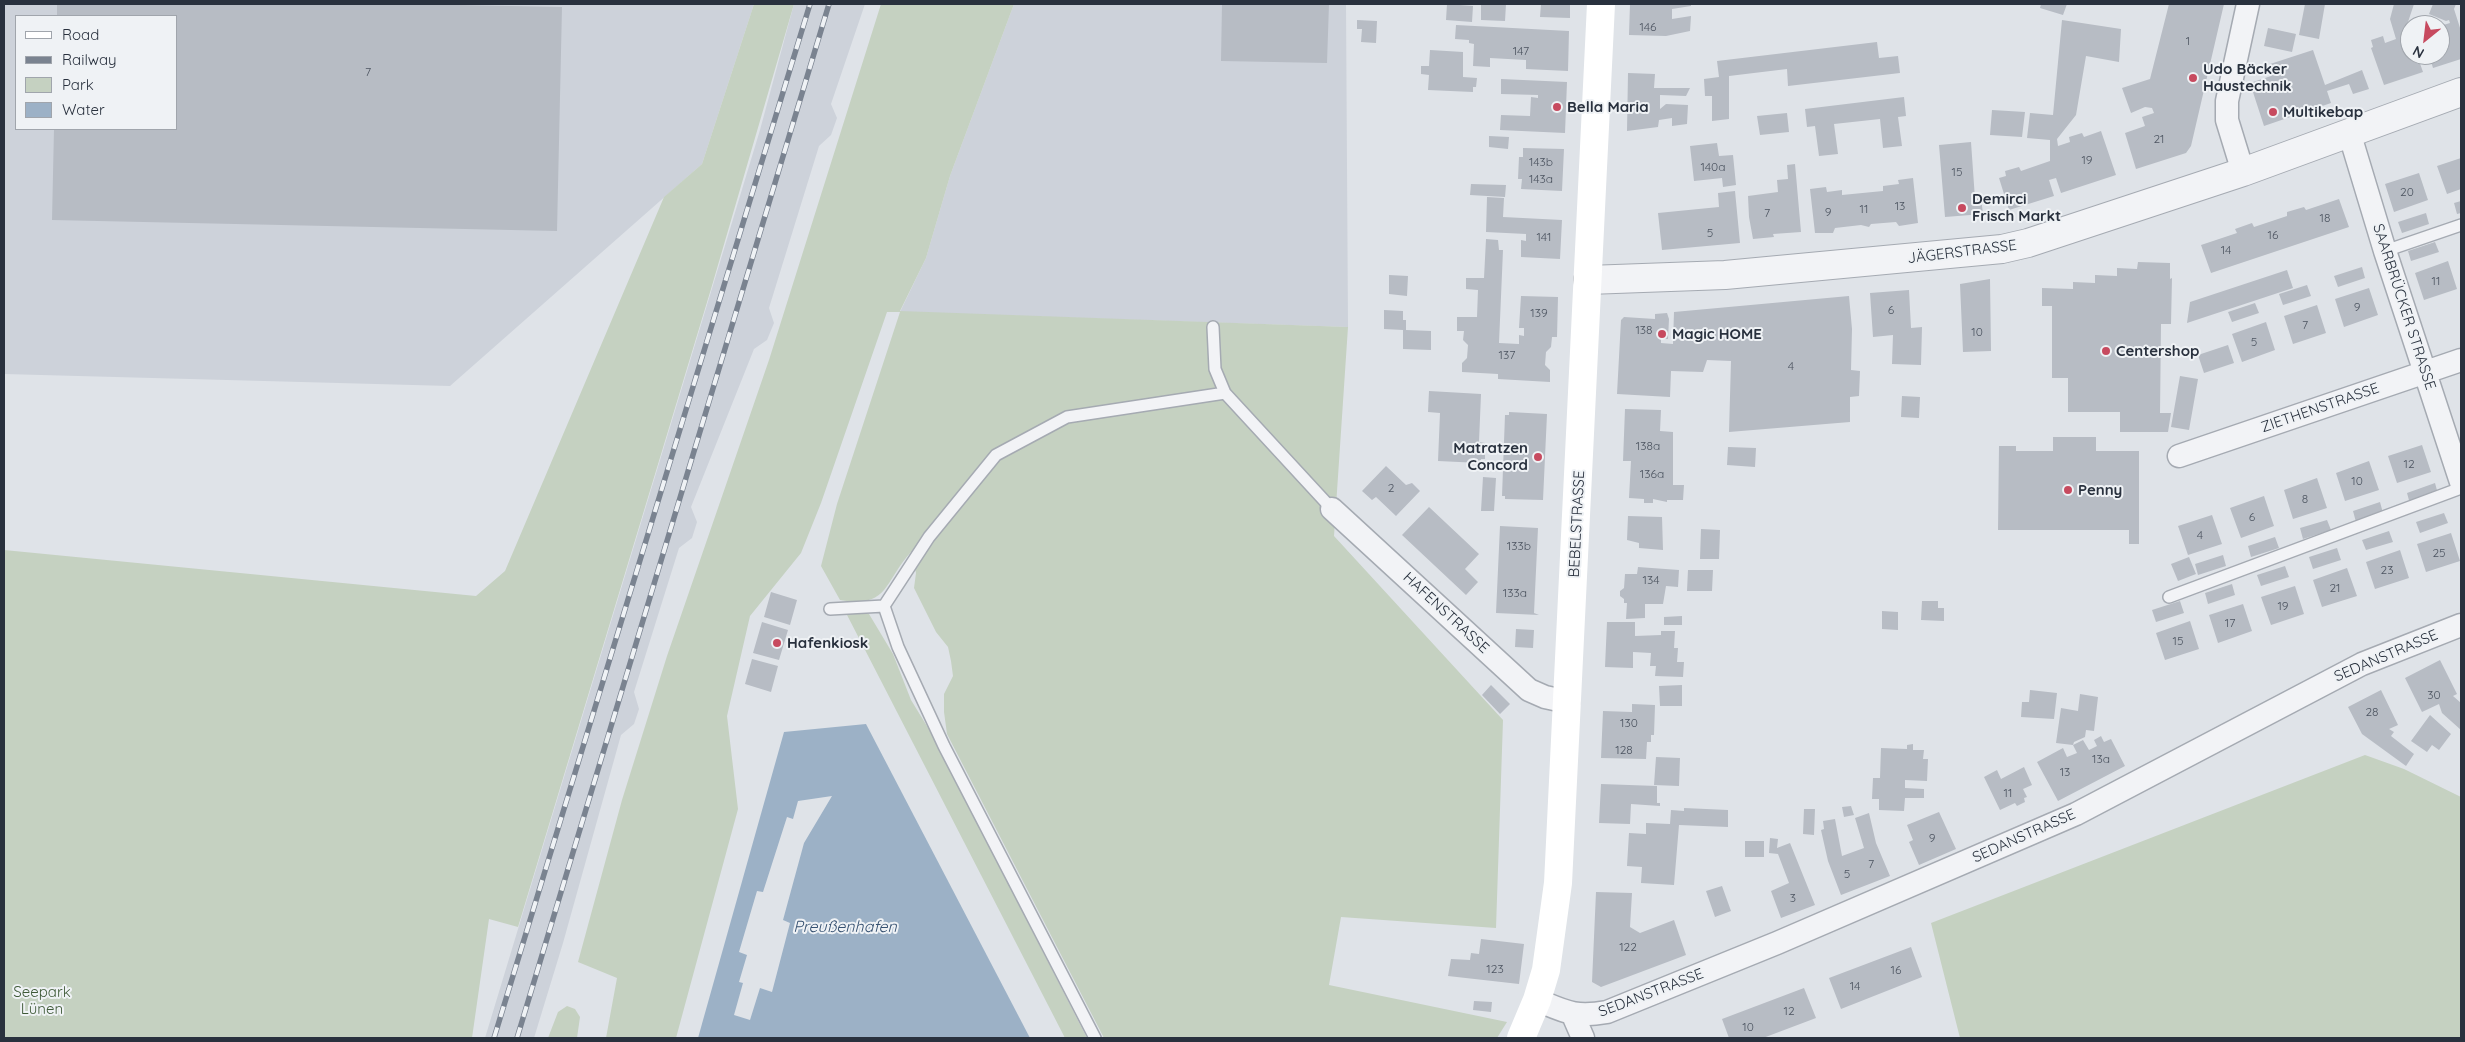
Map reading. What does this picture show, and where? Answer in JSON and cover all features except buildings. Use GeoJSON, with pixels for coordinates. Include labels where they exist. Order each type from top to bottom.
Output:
{"type":"FeatureCollection","features":[{"type":"Feature","properties":{"kind":"main road","name":"BEBELSTRASSE"},"geometry":{"type":"LineString","coordinates":[[1521,1038],[1537,1000],[1553,932],[1558,882],[1601,4]]}},
{"type":"Feature","properties":{"kind":"street"},"geometry":{"type":"LineString","coordinates":[[2243,172],[2227,120],[2227,101],[2248,4]]}},
{"type":"Feature","properties":{"kind":"street","name":"JÄGERSTRASSE"},"geometry":{"type":"LineString","coordinates":[[1588,280],[1725,275],[2002,249],[2038,240],[2243,172],[2461,92]]}},
{"type":"Feature","properties":{"kind":"street","name":"SAARBRÜCKER STRASSE"},"geometry":{"type":"LineString","coordinates":[[2349,132],[2385,251],[2461,482]]}},
{"type":"Feature","properties":{"kind":"street","name":"ZIETHENSTRASSE"},"geometry":{"type":"LineString","coordinates":[[2180,456],[2461,360]]}},
{"type":"Feature","properties":{"kind":"street","name":"HAFENSTRASSE"},"geometry":{"type":"LineString","coordinates":[[1332,509],[1530,690],[1545,698],[1568,702]]}},
{"type":"Feature","properties":{"kind":"street","name":"SEDANSTRASSE"},"geometry":{"type":"LineString","coordinates":[[1537,1000],[1573,1015],[1591,1015],[1607,1012],[1795,935],[2076,814],[2362,664],[2461,625]]}},
{"type":"Feature","properties":{"kind":"street"},"geometry":{"type":"LineString","coordinates":[[1573,1015],[1583,1038]]}},
{"type":"Feature","properties":{"kind":"lane"},"geometry":{"type":"LineString","coordinates":[[2385,251],[2461,225]]}},
{"type":"Feature","properties":{"kind":"lane"},"geometry":{"type":"LineString","coordinates":[[1213,327],[1215,370],[1225,393],[1332,509]]}},
{"type":"Feature","properties":{"kind":"lane"},"geometry":{"type":"LineString","coordinates":[[884,606],[929,538],[996,455],[1067,417],[1225,393]]}},
{"type":"Feature","properties":{"kind":"lane"},"geometry":{"type":"LineString","coordinates":[[2170,597],[2461,488]]}},
{"type":"Feature","properties":{"kind":"lane"},"geometry":{"type":"LineString","coordinates":[[830,608],[884,606]]}},
{"type":"Feature","properties":{"kind":"lane"},"geometry":{"type":"LineString","coordinates":[[884,606],[898,647],[944,746],[1095,1038]]}},
{"type":"Feature","properties":{"kind":"shaded area"},"geometry":{"type":"Polygon","coordinates":[[[4,4],[754,4],[702,164],[450,386],[4,374],[4,4]]]}},
{"type":"Feature","properties":{"kind":"shaded area"},"geometry":{"type":"Polygon","coordinates":[[[794,4],[865,4],[831,104],[837,118],[831,135],[819,146],[769,308],[774,323],[767,340],[754,349],[691,507],[697,522],[692,538],[679,548],[634,692],[639,709],[634,724],[621,735],[563,943],[534,1038],[485,1038],[760,130],[794,4]]]}},
{"type":"Feature","properties":{"kind":"shaded area"},"geometry":{"type":"Polygon","coordinates":[[[1014,4],[1346,4],[1348,327],[900,312],[926,258],[950,176],[1014,4]]]}},
{"type":"Feature","properties":{"kind":"green space","name":"Seepark Lünen"},"geometry":{"type":"Polygon","coordinates":[[[754,4],[794,4],[711,289],[518,927],[489,919],[472,1038],[4,1038],[4,550],[476,596],[505,571],[664,197],[702,164],[754,4]]]}},
{"type":"Feature","properties":{"kind":"green space"},"geometry":{"type":"Polygon","coordinates":[[[881,4],[1014,4],[950,176],[926,258],[900,311],[1348,327],[1334,536],[1503,720],[1496,928],[1341,917],[1329,985],[1507,1022],[1497,1038],[1104,1038],[947,734],[944,694],[953,676],[951,661],[948,647],[936,632],[914,588],[916,573],[911,552],[884,590],[868,600],[856,602],[840,600],[821,566],[837,504],[900,312],[887,312],[821,503],[801,553],[750,616],[727,716],[738,809],[676,1038],[606,1038],[617,978],[578,962],[622,800],[667,656],[769,360],[881,4]]]}},
{"type":"Feature","properties":{"kind":"green space"},"geometry":{"type":"Polygon","coordinates":[[[846,613],[869,614],[893,654],[911,700],[930,731],[1087,1038],[1065,1038],[846,613]]]}},
{"type":"Feature","properties":{"kind":"green space"},"geometry":{"type":"Polygon","coordinates":[[[2365,755],[2404,769],[2461,797],[2461,1038],[1960,1038],[1931,923],[2365,755]]]}},
{"type":"Feature","properties":{"kind":"green space"},"geometry":{"type":"Polygon","coordinates":[[[567,1006],[575,1009],[580,1017],[577,1038],[548,1038],[558,1012],[567,1006]]]}},
{"type":"Feature","properties":{"kind":"water","name":"Preußenhafen"},"geometry":{"type":"Polygon","coordinates":[[[866,724],[1030,1038],[698,1038],[784,732],[866,724]]]}},
{"type":"Feature","properties":{"kind":"pier"},"geometry":{"type":"Polygon","coordinates":[[[832,796],[804,843],[783,920],[790,923],[772,992],[760,988],[750,1020],[734,1015],[743,983],[739,982],[747,955],[739,952],[757,891],[763,892],[787,817],[793,819],[798,801],[832,796]]]}},
{"type":"Feature","properties":{"kind":"railway"},"geometry":{"type":"LineString","coordinates":[[494,1038],[810,4]]}},
{"type":"Feature","properties":{"kind":"railway"},"geometry":{"type":"LineString","coordinates":[[517,1038],[829,4]]}},
{"type":"Feature","properties":{"kind":"place","name":"Udo Bäcker Haustechnik"},"geometry":{"type":"Point","coordinates":[2193,78]}},
{"type":"Feature","properties":{"kind":"place","name":"Bella Maria"},"geometry":{"type":"Point","coordinates":[1557,107]}},
{"type":"Feature","properties":{"kind":"place","name":"Multikebap"},"geometry":{"type":"Point","coordinates":[2273,112]}},
{"type":"Feature","properties":{"kind":"place","name":"Demirci Frisch Markt"},"geometry":{"type":"Point","coordinates":[1962,208]}},
{"type":"Feature","properties":{"kind":"place","name":"Magic HOME"},"geometry":{"type":"Point","coordinates":[1662,334]}},
{"type":"Feature","properties":{"kind":"place","name":"Centershop"},"geometry":{"type":"Point","coordinates":[2106,351]}},
{"type":"Feature","properties":{"kind":"place","name":"Matratzen Concord"},"geometry":{"type":"Point","coordinates":[1538,457]}},
{"type":"Feature","properties":{"kind":"place","name":"Penny"},"geometry":{"type":"Point","coordinates":[2068,490]}},
{"type":"Feature","properties":{"kind":"place","name":"Hafenkiosk"},"geometry":{"type":"Point","coordinates":[777,643]}}]}
